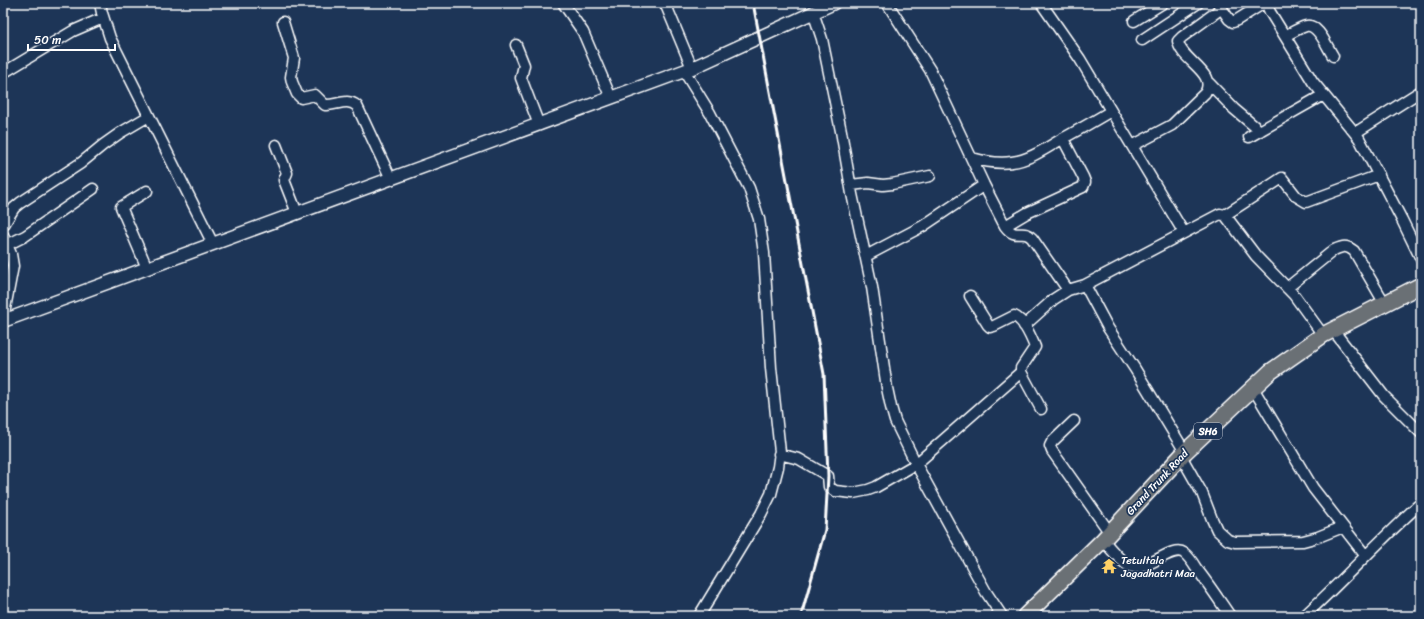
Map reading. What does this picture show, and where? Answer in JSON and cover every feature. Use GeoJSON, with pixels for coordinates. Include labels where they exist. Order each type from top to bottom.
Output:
{"type":"FeatureCollection","features":[{"type":"Feature","properties":{"kind":"main road","name":"Grand Trunk Road"},"geometry":{"type":"LineString","coordinates":[[1025,616],[1106,536],[1183,454],[1270,372],[1328,333],[1420,288]]}},
{"type":"Feature","properties":{"kind":"street"},"geometry":{"type":"LineString","coordinates":[[100,3],[103,18],[110,38],[213,244]]}},
{"type":"Feature","properties":{"kind":"street"},"geometry":{"type":"LineString","coordinates":[[564,3],[583,32],[611,98]]}},
{"type":"Feature","properties":{"kind":"street"},"geometry":{"type":"LineString","coordinates":[[664,3],[688,69],[749,188],[759,219],[764,253],[771,368],[779,438],[778,467],[771,494],[761,514],[699,616]]}},
{"type":"Feature","properties":{"kind":"street"},"geometry":{"type":"LineString","coordinates":[[3,320],[688,69],[834,3]]}},
{"type":"Feature","properties":{"kind":"street"},"geometry":{"type":"LineString","coordinates":[[887,3],[930,70],[1005,226],[1009,232],[1014,235],[1029,235],[1068,290]]}},
{"type":"Feature","properties":{"kind":"street"},"geometry":{"type":"LineString","coordinates":[[1040,3],[1080,59],[1184,232]]}},
{"type":"Feature","properties":{"kind":"street"},"geometry":{"type":"LineString","coordinates":[[1134,21],[1163,3]]}},
{"type":"Feature","properties":{"kind":"street"},"geometry":{"type":"LineString","coordinates":[[1142,40],[1198,3]]}},
{"type":"Feature","properties":{"kind":"street"},"geometry":{"type":"LineString","coordinates":[[1260,131],[1234,109],[1209,83],[1206,76],[1182,52],[1178,41],[1220,6],[1229,19],[1233,22],[1264,3]]}},
{"type":"Feature","properties":{"kind":"street"},"geometry":{"type":"LineString","coordinates":[[1268,3],[1267,5],[1270,12],[1313,82],[1355,133],[1379,176],[1421,259]]}},
{"type":"Feature","properties":{"kind":"street"},"geometry":{"type":"LineString","coordinates":[[813,12],[822,39],[830,76],[866,256],[891,407],[895,421],[916,464],[986,592],[1002,616]]}},
{"type":"Feature","properties":{"kind":"street"},"geometry":{"type":"LineString","coordinates":[[3,73],[73,31],[103,18]]}},
{"type":"Feature","properties":{"kind":"street"},"geometry":{"type":"LineString","coordinates":[[283,22],[294,58],[291,77],[297,94],[301,98],[315,95],[325,106],[347,101],[354,103],[391,179]]}},
{"type":"Feature","properties":{"kind":"street"},"geometry":{"type":"LineString","coordinates":[[1285,36],[1305,26],[1312,26],[1317,29],[1333,56]]}},
{"type":"Feature","properties":{"kind":"street"},"geometry":{"type":"LineString","coordinates":[[516,45],[524,65],[521,78],[538,125]]}},
{"type":"Feature","properties":{"kind":"street"},"geometry":{"type":"LineString","coordinates":[[1132,146],[1172,125],[1205,93],[1209,83]]}},
{"type":"Feature","properties":{"kind":"street"},"geometry":{"type":"LineString","coordinates":[[1355,133],[1421,91]]}},
{"type":"Feature","properties":{"kind":"street"},"geometry":{"type":"LineString","coordinates":[[1249,137],[1323,95]]}},
{"type":"Feature","properties":{"kind":"street"},"geometry":{"type":"LineString","coordinates":[[972,158],[987,162],[1014,162],[1032,155],[1063,139],[1110,111]]}},
{"type":"Feature","properties":{"kind":"street"},"geometry":{"type":"LineString","coordinates":[[3,226],[14,208],[20,203],[81,163],[114,137],[149,116]]}},
{"type":"Feature","properties":{"kind":"street"},"geometry":{"type":"LineString","coordinates":[[1005,226],[1083,186],[1085,182],[1084,178],[1063,139]]}},
{"type":"Feature","properties":{"kind":"street"},"geometry":{"type":"LineString","coordinates":[[276,145],[287,174],[284,180],[296,213]]}},
{"type":"Feature","properties":{"kind":"street"},"geometry":{"type":"LineString","coordinates":[[851,185],[868,183],[883,185],[892,184],[930,176]]}},
{"type":"Feature","properties":{"kind":"street"},"geometry":{"type":"LineString","coordinates":[[1024,326],[1054,298],[1068,290],[1085,285],[1220,214],[1225,214],[1282,178],[1296,196],[1306,202],[1379,176]]}},
{"type":"Feature","properties":{"kind":"street"},"geometry":{"type":"LineString","coordinates":[[866,256],[923,226],[984,185]]}},
{"type":"Feature","properties":{"kind":"street"},"geometry":{"type":"LineString","coordinates":[[7,245],[25,236],[93,189]]}},
{"type":"Feature","properties":{"kind":"street"},"geometry":{"type":"LineString","coordinates":[[147,191],[122,206],[121,209],[147,268]]}},
{"type":"Feature","properties":{"kind":"street"},"geometry":{"type":"LineString","coordinates":[[1225,214],[1256,256],[1287,288],[1384,396],[1421,433]]}},
{"type":"Feature","properties":{"kind":"street"},"geometry":{"type":"LineString","coordinates":[[3,235],[7,245],[8,261],[13,266],[3,320]]}},
{"type":"Feature","properties":{"kind":"street"},"geometry":{"type":"LineString","coordinates":[[1287,288],[1334,250],[1342,246],[1348,247],[1354,251],[1385,304]]}},
{"type":"Feature","properties":{"kind":"street"},"geometry":{"type":"LineString","coordinates":[[1085,285],[1108,328],[1135,369],[1183,454],[1218,530],[1228,540],[1235,542],[1303,541],[1343,527]]}},
{"type":"Feature","properties":{"kind":"street"},"geometry":{"type":"LineString","coordinates":[[779,454],[799,459],[828,476],[829,487],[835,491],[853,493],[876,487],[916,464],[1021,372],[1021,368],[1035,347],[1024,326],[1017,317],[1014,316],[990,327],[970,296]]}},
{"type":"Feature","properties":{"kind":"street"},"geometry":{"type":"LineString","coordinates":[[1021,372],[1041,409]]}},
{"type":"Feature","properties":{"kind":"street"},"geometry":{"type":"LineString","coordinates":[[1252,388],[1313,488],[1366,555]]}},
{"type":"Feature","properties":{"kind":"street"},"geometry":{"type":"LineString","coordinates":[[1074,421],[1052,442],[1050,446],[1124,562],[1129,566],[1142,566],[1171,553],[1179,551],[1184,553],[1199,571],[1230,616]]}},
{"type":"Feature","properties":{"kind":"street"},"geometry":{"type":"LineString","coordinates":[[1304,616],[1321,601],[1382,538],[1421,503]]}},
{"type":"Feature","properties":{"kind":"railway"},"geometry":{"type":"LineString","coordinates":[[753,3],[824,374],[828,476],[825,530],[801,616]]}},
{"type":"Feature","properties":{"kind":"place","name":"Tetultala Jagadhatri Maa"},"geometry":{"type":"Point","coordinates":[1109,566]}}]}
